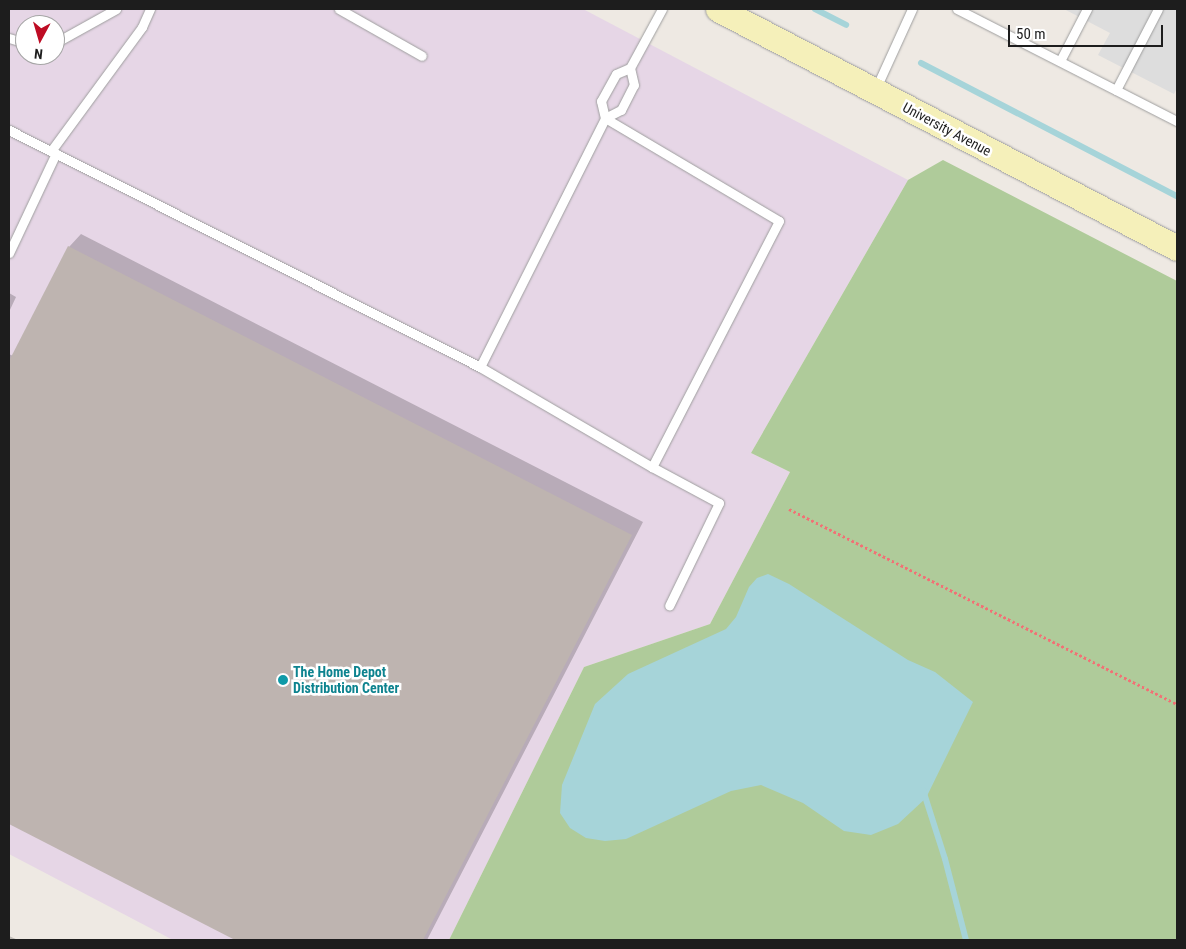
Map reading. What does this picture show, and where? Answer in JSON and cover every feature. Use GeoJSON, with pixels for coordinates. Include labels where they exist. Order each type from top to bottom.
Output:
{"type":"FeatureCollection","features":[{"type":"Feature","properties":{"kind":"main road","name":"University Avenue"},"geometry":{"type":"LineString","coordinates":[[718,9],[1177,248]]}},
{"type":"Feature","properties":{"kind":"lane"},"geometry":{"type":"LineString","coordinates":[[65,37],[116,9]]}},
{"type":"Feature","properties":{"kind":"lane"},"geometry":{"type":"LineString","coordinates":[[9,253],[54,152],[142,27],[150,9]]}},
{"type":"Feature","properties":{"kind":"lane"},"geometry":{"type":"LineString","coordinates":[[339,9],[422,56]]}},
{"type":"Feature","properties":{"kind":"lane"},"geometry":{"type":"LineString","coordinates":[[652,467],[779,221],[605,118],[601,101],[616,74],[630,68],[662,9]]}},
{"type":"Feature","properties":{"kind":"lane"},"geometry":{"type":"LineString","coordinates":[[875,91],[912,9]]}},
{"type":"Feature","properties":{"kind":"lane"},"geometry":{"type":"LineString","coordinates":[[957,9],[1116,90],[1176,118]]}},
{"type":"Feature","properties":{"kind":"lane"},"geometry":{"type":"LineString","coordinates":[[1060,61],[1087,9]]}},
{"type":"Feature","properties":{"kind":"lane"},"geometry":{"type":"LineString","coordinates":[[1116,90],[1158,9]]}},
{"type":"Feature","properties":{"kind":"lane"},"geometry":{"type":"LineString","coordinates":[[480,367],[605,118],[621,110],[634,85],[630,68]]}},
{"type":"Feature","properties":{"kind":"lane"},"geometry":{"type":"LineString","coordinates":[[9,130],[480,367],[652,467],[719,502],[669,606]]}},
{"type":"Feature","properties":{"kind":"path"},"geometry":{"type":"LineString","coordinates":[[789,509],[1177,704]]}},
{"type":"Feature","properties":{"kind":"shaded area"},"geometry":{"type":"Polygon","coordinates":[[[9,9],[583,9],[908,180],[751,453],[790,472],[710,624],[584,667],[449,940],[173,940],[9,854],[9,9]]]}},
{"type":"Feature","properties":{"kind":"shaded area"},"geometry":{"type":"Polygon","coordinates":[[[1064,9],[1177,9],[1177,88],[1174,94],[1098,55],[1110,33],[1064,9]]]}},
{"type":"Feature","properties":{"kind":"green space"},"geometry":{"type":"Polygon","coordinates":[[[943,160],[1177,281],[1177,940],[449,940],[584,667],[710,624],[790,472],[751,453],[908,180],[943,160]]]}},
{"type":"Feature","properties":{"kind":"water"},"geometry":{"type":"Polygon","coordinates":[[[768,574],[789,584],[908,660],[935,672],[973,702],[926,798],[898,824],[871,835],[844,831],[803,803],[761,785],[731,791],[626,839],[605,841],[586,838],[570,828],[560,813],[562,785],[595,704],[628,674],[726,629],[736,617],[749,587],[757,578],[768,574]]]}},
{"type":"Feature","properties":{"kind":"building","name":"The Home Depot Distribution Center"},"geometry":{"type":"Polygon","coordinates":[[[68,246],[632,535],[423,940],[235,940],[9,824],[9,361],[68,246]]]}},
{"type":"Feature","properties":{"kind":"waterway"},"geometry":{"type":"LineString","coordinates":[[815,9],[846,25]]}},
{"type":"Feature","properties":{"kind":"waterway"},"geometry":{"type":"LineString","coordinates":[[921,63],[1177,196]]}},
{"type":"Feature","properties":{"kind":"waterway"},"geometry":{"type":"LineString","coordinates":[[923,790],[945,859],[966,940]]}},
{"type":"Feature","properties":{"kind":"place","name":"The Home Depot Distribution Center"},"geometry":{"type":"Point","coordinates":[283,680]}}]}
